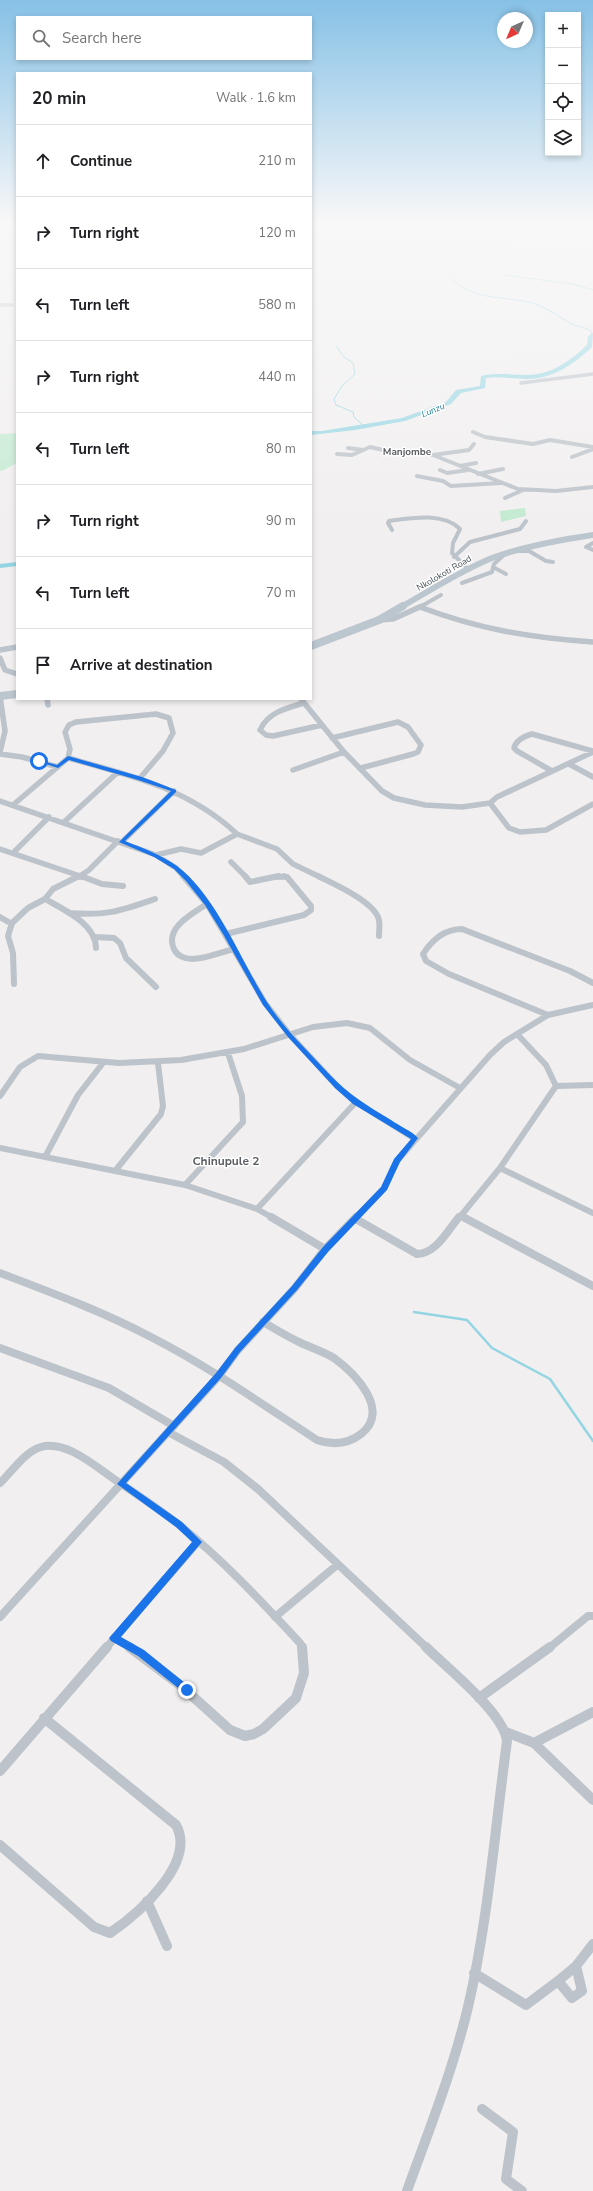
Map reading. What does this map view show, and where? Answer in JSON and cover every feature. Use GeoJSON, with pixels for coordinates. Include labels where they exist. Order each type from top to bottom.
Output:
{"type":"FeatureCollection","features":[{"type":"Feature","properties":{"kind":"main road","name":"Nkolokoti Road"},"geometry":{"type":"LineString","coordinates":[[312,646],[379,620],[468,569],[506,553],[557,540],[593,535]]}},
{"type":"Feature","properties":{"kind":"main road"},"geometry":{"type":"LineString","coordinates":[[0,696],[16,694]]}},
{"type":"Feature","properties":{"kind":"street"},"geometry":{"type":"LineString","coordinates":[[522,383],[593,374]]}},
{"type":"Feature","properties":{"kind":"street"},"geometry":{"type":"LineString","coordinates":[[473,432],[484,437],[533,444],[550,440],[593,448]]}},
{"type":"Feature","properties":{"kind":"street"},"geometry":{"type":"LineString","coordinates":[[433,455],[469,450],[474,444]]}},
{"type":"Feature","properties":{"kind":"street"},"geometry":{"type":"LineString","coordinates":[[337,454],[352,455],[370,447],[392,452],[410,451],[433,455],[501,483],[523,490],[556,491],[593,487]]}},
{"type":"Feature","properties":{"kind":"street"},"geometry":{"type":"LineString","coordinates":[[348,448],[363,450]]}},
{"type":"Feature","properties":{"kind":"street"},"geometry":{"type":"LineString","coordinates":[[572,458],[593,448]]}},
{"type":"Feature","properties":{"kind":"street"},"geometry":{"type":"LineString","coordinates":[[460,466],[476,463]]}},
{"type":"Feature","properties":{"kind":"street"},"geometry":{"type":"LineString","coordinates":[[478,474],[504,469]]}},
{"type":"Feature","properties":{"kind":"street"},"geometry":{"type":"LineString","coordinates":[[440,470],[447,473],[468,470]]}},
{"type":"Feature","properties":{"kind":"street"},"geometry":{"type":"LineString","coordinates":[[417,476],[444,481],[451,486],[501,483]]}},
{"type":"Feature","properties":{"kind":"street"},"geometry":{"type":"LineString","coordinates":[[505,498],[523,490]]}},
{"type":"Feature","properties":{"kind":"street"},"geometry":{"type":"LineString","coordinates":[[392,530],[388,523],[389,521],[408,519],[449,520],[457,524],[460,529],[451,549],[454,557],[468,569]]}},
{"type":"Feature","properties":{"kind":"street"},"geometry":{"type":"LineString","coordinates":[[454,557],[470,542],[482,537],[520,528],[524,526],[526,521]]}},
{"type":"Feature","properties":{"kind":"street"},"geometry":{"type":"LineString","coordinates":[[593,543],[586,547],[593,550]]}},
{"type":"Feature","properties":{"kind":"street"},"geometry":{"type":"LineString","coordinates":[[514,550],[529,551],[546,561],[553,562]]}},
{"type":"Feature","properties":{"kind":"street"},"geometry":{"type":"LineString","coordinates":[[462,583],[492,572],[493,567],[506,553]]}},
{"type":"Feature","properties":{"kind":"street"},"geometry":{"type":"LineString","coordinates":[[493,567],[506,574]]}},
{"type":"Feature","properties":{"kind":"street"},"geometry":{"type":"LineString","coordinates":[[379,620],[387,621],[441,596]]}},
{"type":"Feature","properties":{"kind":"street"},"geometry":{"type":"LineString","coordinates":[[420,607],[450,619],[491,630],[549,640],[593,642]]}},
{"type":"Feature","properties":{"kind":"street"},"geometry":{"type":"LineString","coordinates":[[0,650],[16,647]]}},
{"type":"Feature","properties":{"kind":"street"},"geometry":{"type":"LineString","coordinates":[[0,658],[5,670],[16,674]]}},
{"type":"Feature","properties":{"kind":"street"},"geometry":{"type":"LineString","coordinates":[[0,696],[5,741],[0,753],[18,754],[24,758],[58,767]]}},
{"type":"Feature","properties":{"kind":"street"},"geometry":{"type":"LineString","coordinates":[[47,700],[48,705]]}},
{"type":"Feature","properties":{"kind":"street"},"geometry":{"type":"LineString","coordinates":[[322,725],[273,736],[266,735],[260,730],[261,724],[278,711],[303,701],[344,752],[382,791],[408,802],[446,807],[490,803],[497,798],[593,752]]}},
{"type":"Feature","properties":{"kind":"street"},"geometry":{"type":"LineString","coordinates":[[12,805],[68,758],[70,749],[65,732],[67,727],[72,723],[156,714],[166,716],[170,721],[173,733],[163,751],[140,778]]}},
{"type":"Feature","properties":{"kind":"street"},"geometry":{"type":"LineString","coordinates":[[332,738],[398,722],[408,727],[421,745],[418,752],[413,754],[361,768]]}},
{"type":"Feature","properties":{"kind":"street"},"geometry":{"type":"LineString","coordinates":[[552,771],[517,751],[514,748],[515,744],[525,736],[532,734],[593,752]]}},
{"type":"Feature","properties":{"kind":"street"},"geometry":{"type":"LineString","coordinates":[[293,770],[303,764],[344,752]]}},
{"type":"Feature","properties":{"kind":"street"},"geometry":{"type":"LineString","coordinates":[[68,758],[140,778],[174,791],[222,820],[237,834],[267,847],[277,849],[293,864],[356,895],[379,919],[379,936]]}},
{"type":"Feature","properties":{"kind":"street"},"geometry":{"type":"LineString","coordinates":[[569,764],[593,777]]}},
{"type":"Feature","properties":{"kind":"street"},"geometry":{"type":"LineString","coordinates":[[64,822],[118,772]]}},
{"type":"Feature","properties":{"kind":"street"},"geometry":{"type":"LineString","coordinates":[[14,984],[13,953],[8,936],[12,924],[28,908],[45,899],[48,893],[53,889],[89,870],[174,791]]}},
{"type":"Feature","properties":{"kind":"street"},"geometry":{"type":"LineString","coordinates":[[0,801],[120,841],[156,856],[176,868],[207,904],[226,934],[265,1004],[290,1035],[338,1087],[356,1102],[415,1138]]}},
{"type":"Feature","properties":{"kind":"street"},"geometry":{"type":"LineString","coordinates":[[490,803],[509,828],[520,832],[550,829],[593,804]]}},
{"type":"Feature","properties":{"kind":"street"},"geometry":{"type":"LineString","coordinates":[[13,853],[49,817]]}},
{"type":"Feature","properties":{"kind":"street"},"geometry":{"type":"LineString","coordinates":[[156,856],[181,849],[201,852],[237,834]]}},
{"type":"Feature","properties":{"kind":"street"},"geometry":{"type":"LineString","coordinates":[[0,848],[102,884],[122,886]]}},
{"type":"Feature","properties":{"kind":"street"},"geometry":{"type":"LineString","coordinates":[[226,934],[304,915],[311,910],[311,906],[287,877],[281,876],[250,882],[231,862]]}},
{"type":"Feature","properties":{"kind":"street"},"geometry":{"type":"LineString","coordinates":[[45,899],[69,913],[85,925],[95,937],[97,943],[96,948]]}},
{"type":"Feature","properties":{"kind":"street"},"geometry":{"type":"LineString","coordinates":[[69,913],[96,914],[114,912],[155,900]]}},
{"type":"Feature","properties":{"kind":"street"},"geometry":{"type":"LineString","coordinates":[[207,904],[180,923],[175,929],[171,944],[174,951],[181,957],[194,959],[234,949]]}},
{"type":"Feature","properties":{"kind":"street"},"geometry":{"type":"LineString","coordinates":[[0,917],[12,924]]}},
{"type":"Feature","properties":{"kind":"street"},"geometry":{"type":"LineString","coordinates":[[548,1015],[449,974],[426,961],[423,954],[443,932],[451,928],[462,929],[570,971],[593,983]]}},
{"type":"Feature","properties":{"kind":"street"},"geometry":{"type":"LineString","coordinates":[[95,937],[114,938],[120,943],[126,958],[156,986]]}},
{"type":"Feature","properties":{"kind":"street"},"geometry":{"type":"LineString","coordinates":[[0,1617],[219,1376],[238,1350],[295,1288],[325,1250],[384,1188],[397,1160],[490,1055],[517,1034],[548,1015],[593,1005]]}},
{"type":"Feature","properties":{"kind":"street"},"geometry":{"type":"LineString","coordinates":[[0,1096],[18,1067],[29,1059],[38,1056],[103,1063],[158,1063],[228,1053],[290,1035],[304,1028],[324,1024],[365,1026],[374,1030],[415,1064],[460,1088]]}},
{"type":"Feature","properties":{"kind":"street"},"geometry":{"type":"LineString","coordinates":[[517,1034],[546,1065],[556,1086]]}},
{"type":"Feature","properties":{"kind":"street"},"geometry":{"type":"LineString","coordinates":[[185,1186],[244,1122],[246,1114],[243,1101],[228,1053]]}},
{"type":"Feature","properties":{"kind":"street"},"geometry":{"type":"LineString","coordinates":[[45,1157],[86,1083],[103,1063]]}},
{"type":"Feature","properties":{"kind":"street"},"geometry":{"type":"LineString","coordinates":[[115,1171],[162,1114],[163,1106],[158,1063]]}},
{"type":"Feature","properties":{"kind":"street"},"geometry":{"type":"LineString","coordinates":[[556,1086],[593,1085]]}},
{"type":"Feature","properties":{"kind":"street"},"geometry":{"type":"LineString","coordinates":[[356,1219],[417,1254],[423,1254],[434,1248],[500,1168],[556,1086]]}},
{"type":"Feature","properties":{"kind":"street"},"geometry":{"type":"LineString","coordinates":[[257,1209],[356,1102]]}},
{"type":"Feature","properties":{"kind":"street"},"geometry":{"type":"LineString","coordinates":[[0,1148],[185,1186],[257,1209],[325,1250]]}},
{"type":"Feature","properties":{"kind":"street"},"geometry":{"type":"LineString","coordinates":[[500,1168],[593,1213]]}},
{"type":"Feature","properties":{"kind":"street"},"geometry":{"type":"LineString","coordinates":[[461,1216],[593,1286]]}},
{"type":"Feature","properties":{"kind":"street"},"geometry":{"type":"LineString","coordinates":[[0,1273],[92,1309],[169,1347],[219,1376],[317,1440],[326,1443],[346,1443],[363,1433],[373,1422],[375,1414],[371,1401],[362,1386],[348,1370],[328,1354],[305,1345],[263,1322]]}},
{"type":"Feature","properties":{"kind":"street"},"geometry":{"type":"LineString","coordinates":[[0,1348],[42,1362],[109,1388],[224,1462],[258,1489],[337,1565],[392,1614],[479,1698],[500,1722],[506,1732],[507,1741],[502,1790],[468,2007],[447,2084],[407,2191]]}},
{"type":"Feature","properties":{"kind":"street"},"geometry":{"type":"LineString","coordinates":[[0,1483],[33,1450],[40,1447],[60,1447],[89,1462],[179,1524],[215,1556],[275,1617],[303,1649],[304,1655],[300,1689],[293,1703],[263,1729],[246,1736],[235,1733],[141,1653],[114,1638]]}},
{"type":"Feature","properties":{"kind":"street"},"geometry":{"type":"LineString","coordinates":[[0,1771],[44,1718],[198,1542]]}},
{"type":"Feature","properties":{"kind":"street"},"geometry":{"type":"LineString","coordinates":[[275,1617],[337,1565]]}},
{"type":"Feature","properties":{"kind":"street"},"geometry":{"type":"LineString","coordinates":[[479,1698],[504,1679],[535,1660],[588,1616],[593,1616]]}},
{"type":"Feature","properties":{"kind":"street"},"geometry":{"type":"LineString","coordinates":[[534,1743],[552,1734],[571,1721],[593,1712]]}},
{"type":"Feature","properties":{"kind":"street"},"geometry":{"type":"LineString","coordinates":[[0,1845],[76,1912],[103,1932],[110,1933],[116,1930],[160,1888],[176,1861],[181,1846],[181,1834],[176,1825],[44,1718]]}},
{"type":"Feature","properties":{"kind":"street"},"geometry":{"type":"LineString","coordinates":[[506,1732],[534,1743],[593,1800]]}},
{"type":"Feature","properties":{"kind":"street"},"geometry":{"type":"LineString","coordinates":[[147,1901],[167,1946]]}},
{"type":"Feature","properties":{"kind":"street"},"geometry":{"type":"LineString","coordinates":[[474,1973],[526,2005],[576,1966],[593,1944]]}},
{"type":"Feature","properties":{"kind":"street"},"geometry":{"type":"LineString","coordinates":[[558,1981],[572,1998],[582,1991],[576,1966]]}},
{"type":"Feature","properties":{"kind":"street"},"geometry":{"type":"LineString","coordinates":[[482,2109],[513,2132],[506,2179],[522,2191]]}},
{"type":"Feature","properties":{"kind":"green space"},"geometry":{"type":"Polygon","coordinates":[[[16,433],[16,464],[2,471],[0,470],[0,434],[16,433]]]}},
{"type":"Feature","properties":{"kind":"green space"},"geometry":{"type":"Polygon","coordinates":[[[525,508],[526,516],[501,522],[500,511],[525,508]]]}},
{"type":"Feature","properties":{"kind":"waterway"},"geometry":{"type":"LineString","coordinates":[[576,325],[590,330],[592,332],[591,336]]}},
{"type":"Feature","properties":{"kind":"waterway","name":"Lunzu"},"geometry":{"type":"LineString","coordinates":[[312,433],[322,433],[387,423],[434,410],[449,403],[455,394],[463,390],[483,387],[483,377],[496,375],[527,377],[541,376],[557,370],[584,352],[590,346],[591,336],[593,335]]}},
{"type":"Feature","properties":{"kind":"waterway"},"geometry":{"type":"LineString","coordinates":[[336,346],[344,357],[353,363],[355,374],[342,386],[334,399],[336,405],[353,412],[354,417],[364,426]]}},
{"type":"Feature","properties":{"kind":"waterway","name":"Lunzu"},"geometry":{"type":"LineString","coordinates":[[0,566],[16,564]]}},
{"type":"Feature","properties":{"kind":"waterway"},"geometry":{"type":"LineString","coordinates":[[414,1312],[467,1320],[492,1348],[550,1379],[593,1441]]}},
{"type":"Feature","properties":{"kind":"district","name":"Manjombe"},"geometry":{"type":"Point","coordinates":[407,451]}},
{"type":"Feature","properties":{"kind":"district","name":"Chinupule 2"},"geometry":{"type":"Point","coordinates":[226,1161]}},
{"type":"Feature","properties":{"kind":"route"},"geometry":{"type":"LineString","coordinates":[[39,761],[58,767],[68,758],[140,778],[174,791],[122,842],[156,856],[176,868],[188,880],[207,904],[226,934],[265,1004],[290,1035],[338,1087],[356,1102],[394,1128],[415,1138],[397,1160],[384,1188],[325,1250],[295,1288],[238,1350],[219,1376],[121,1484],[179,1524],[198,1542],[114,1638],[141,1653],[187,1690]]}}]}
